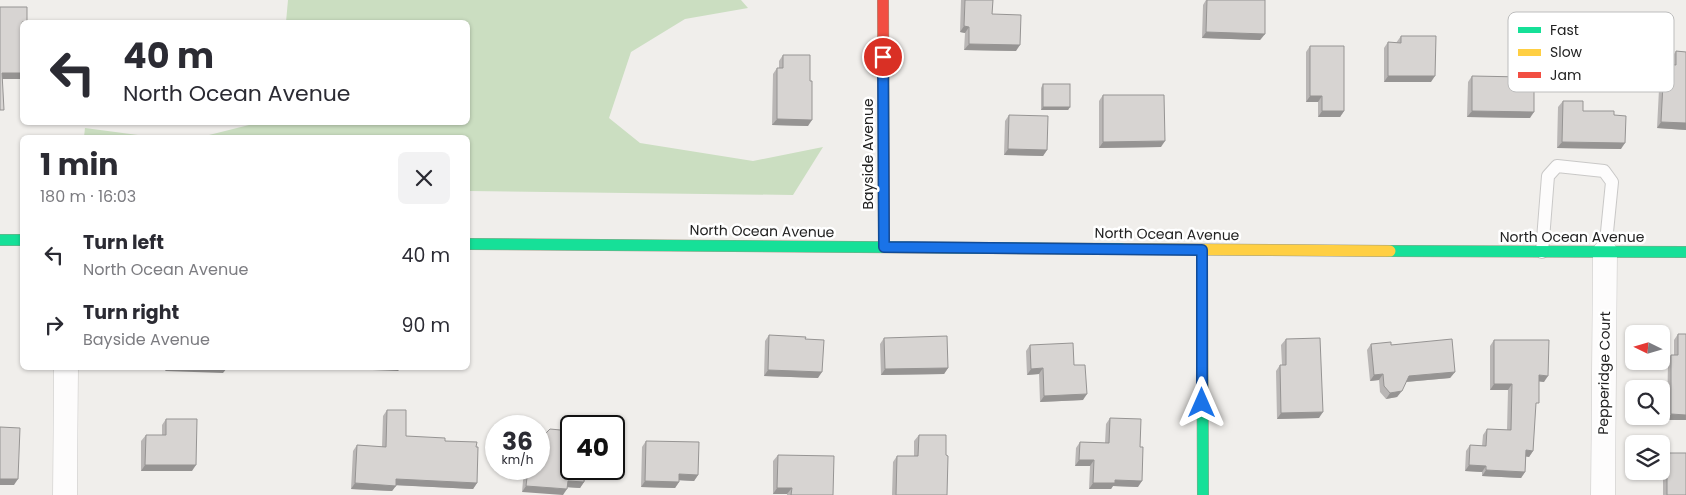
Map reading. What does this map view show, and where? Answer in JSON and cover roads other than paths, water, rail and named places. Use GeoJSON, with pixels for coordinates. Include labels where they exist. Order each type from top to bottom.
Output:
{"type":"FeatureCollection","features":[{"type":"Feature","properties":{"kind":"main road","name":"Bayside Avenue"},"geometry":{"type":"LineString","coordinates":[[883,0],[884,247]]}},
{"type":"Feature","properties":{"kind":"main road"},"geometry":{"type":"LineString","coordinates":[[0,240],[20,240]]}},
{"type":"Feature","properties":{"kind":"main road","name":"North Ocean Avenue"},"geometry":{"type":"LineString","coordinates":[[470,244],[1686,252]]}},
{"type":"Feature","properties":{"kind":"main road"},"geometry":{"type":"LineString","coordinates":[[1202,250],[1203,495]]}},
{"type":"Feature","properties":{"kind":"street","name":"Pepperidge Court"},"geometry":{"type":"LineString","coordinates":[[1603,495],[1606,252]]}},
{"type":"Feature","properties":{"kind":"street"},"geometry":{"type":"LineString","coordinates":[[65,495],[66,370]]}},
{"type":"Feature","properties":{"kind":"lane"},"geometry":{"type":"LineString","coordinates":[[1542,252],[1548,176],[1556,166],[1604,171],[1612,182],[1606,252]]}}]}
